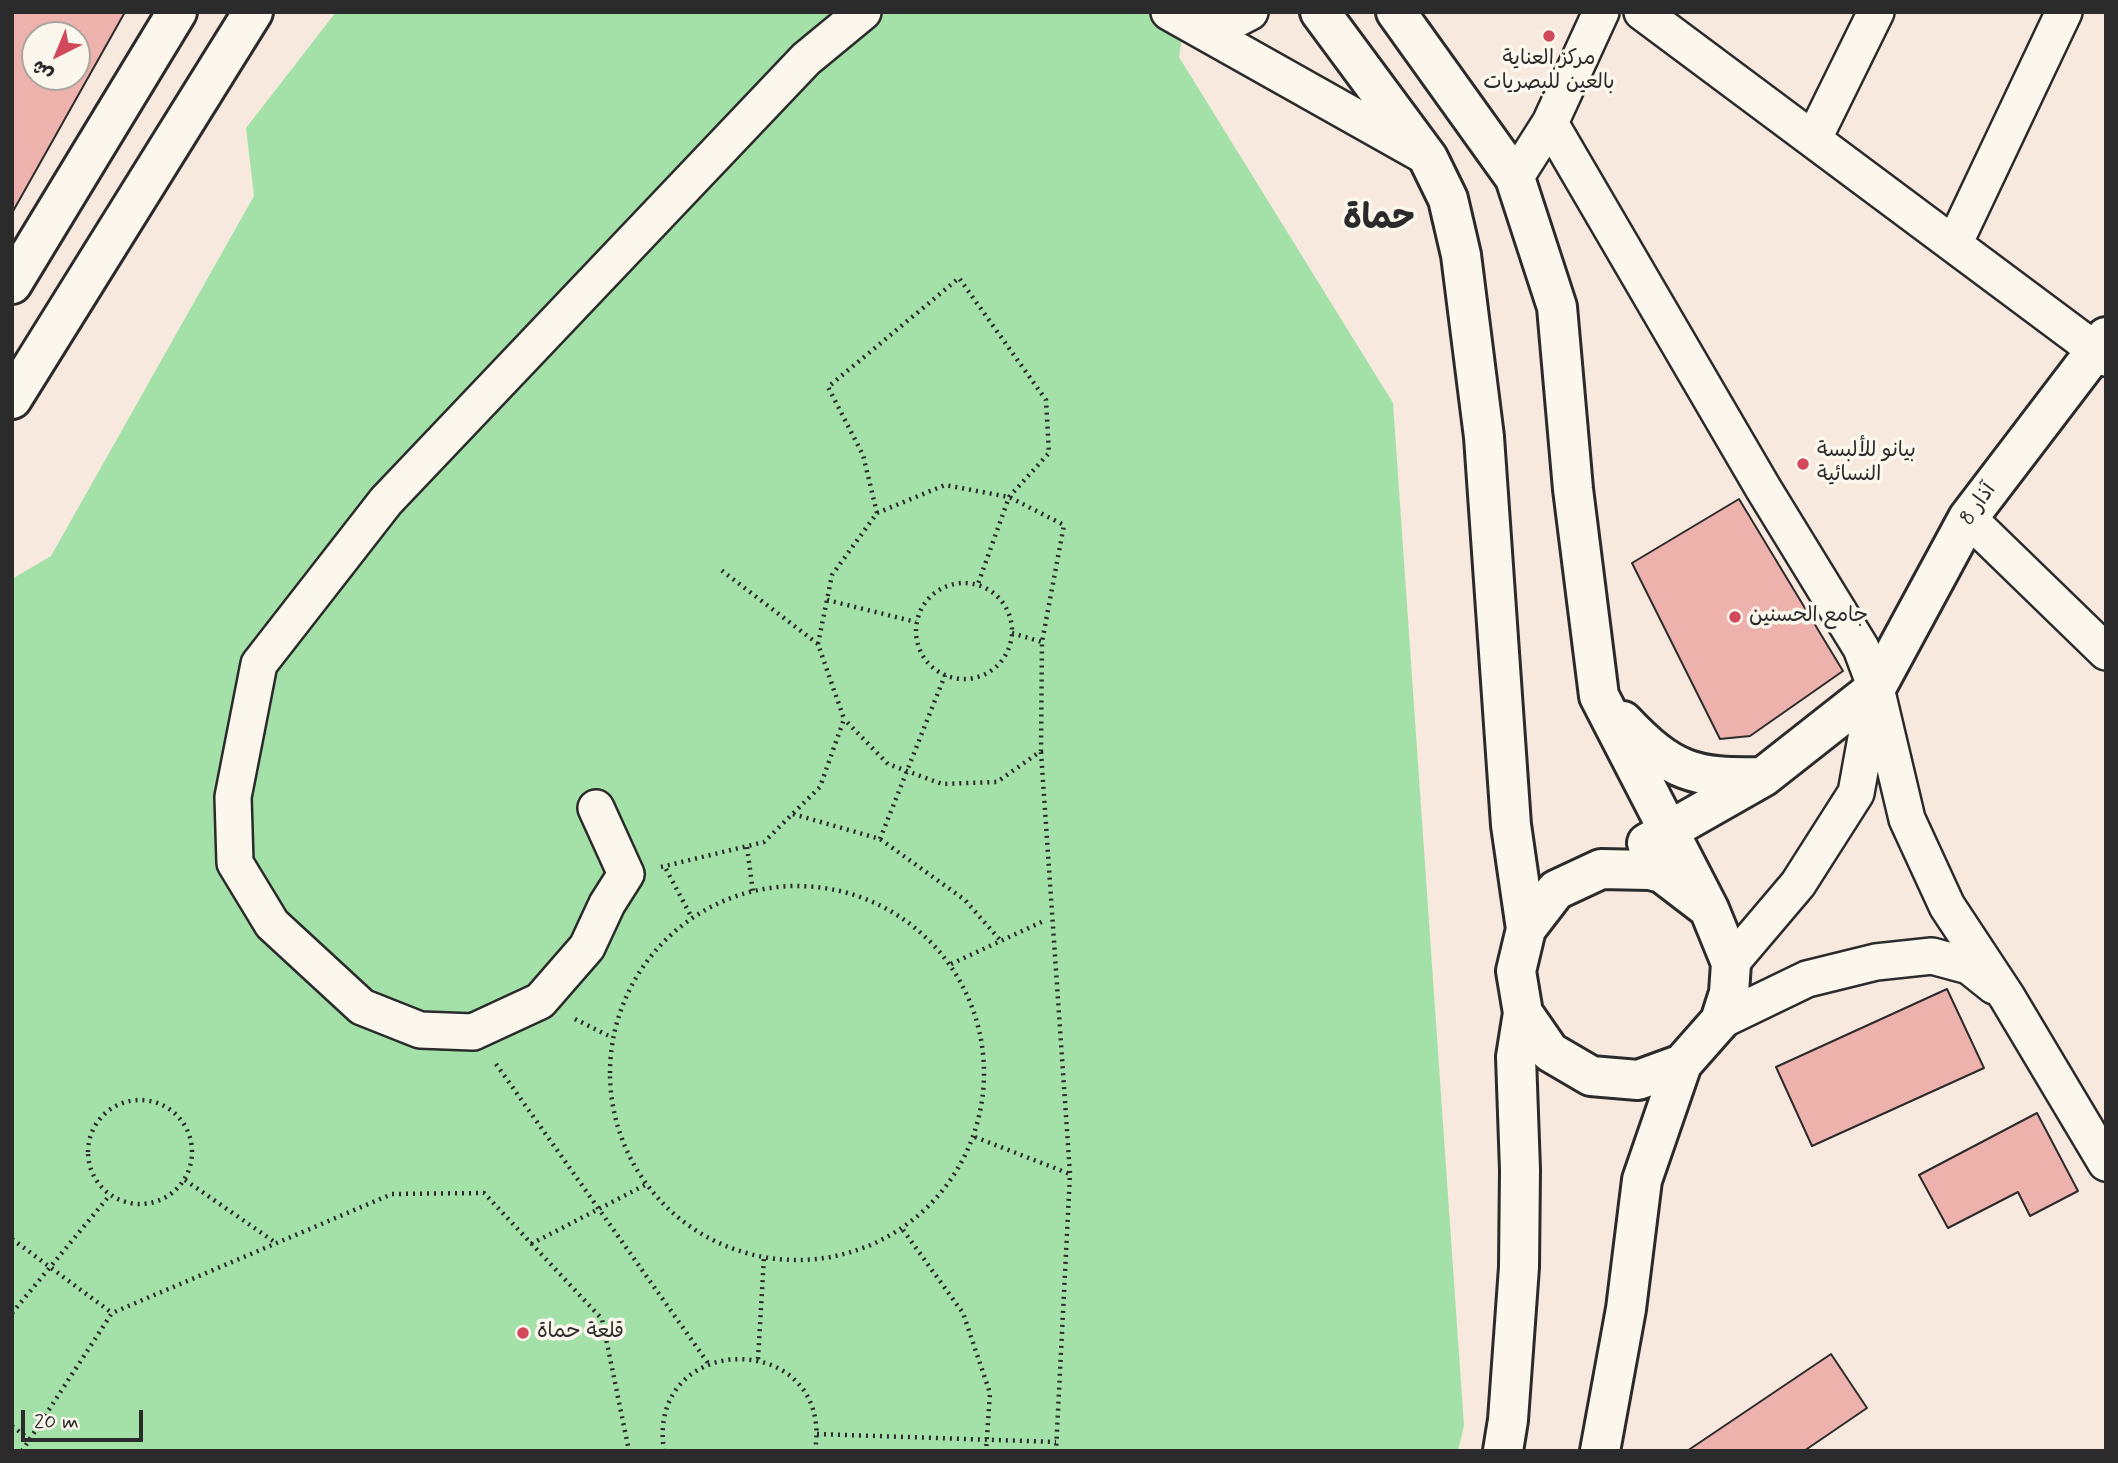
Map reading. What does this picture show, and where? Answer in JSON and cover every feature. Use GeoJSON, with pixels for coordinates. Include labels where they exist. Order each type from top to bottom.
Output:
{"type":"FeatureCollection","features":[{"type":"Feature","properties":{"kind":"main road"},"geometry":{"type":"LineString","coordinates":[[12,284],[177,12]]}},
{"type":"Feature","properties":{"kind":"main road"},"geometry":{"type":"LineString","coordinates":[[12,399],[253,12]]}},
{"type":"Feature","properties":{"kind":"main road"},"geometry":{"type":"LineString","coordinates":[[1320,12],[1428,158],[1448,199],[1461,255],[1484,437],[1511,825],[1526,929],[1516,971],[1523,1013],[1516,1057],[1520,1170],[1519,1267],[1508,1420],[1503,1451]]}},
{"type":"Feature","properties":{"kind":"main road"},"geometry":{"type":"LineString","coordinates":[[1396,12],[1515,178],[1557,307],[1573,489],[1599,696],[1709,909],[1731,963],[1729,993],[1720,1021],[1682,1064],[1642,1180],[1626,1309],[1600,1451]]}},
{"type":"Feature","properties":{"kind":"main road","name":"8 آذار"},"geometry":{"type":"LineString","coordinates":[[1875,688],[1968,518],[2102,348]]}},
{"type":"Feature","properties":{"kind":"main road"},"geometry":{"type":"LineString","coordinates":[[1526,929],[1556,890],[1601,869],[1763,778],[1875,688]]}},
{"type":"Feature","properties":{"kind":"main road"},"geometry":{"type":"LineString","coordinates":[[1599,696],[1652,752],[1679,769],[1722,778],[1763,778]]}},
{"type":"Feature","properties":{"kind":"main road"},"geometry":{"type":"LineString","coordinates":[[1601,869],[1650,870],[1662,873],[1709,909]]}},
{"type":"Feature","properties":{"kind":"main road"},"geometry":{"type":"LineString","coordinates":[[1523,1013],[1550,1052],[1591,1076],[1638,1080],[1682,1064]]}},
{"type":"Feature","properties":{"kind":"street"},"geometry":{"type":"LineString","coordinates":[[596,808],[626,874],[607,904],[587,947],[540,1000],[473,1032],[421,1030],[362,1007],[272,924],[235,863],[233,797],[259,664],[386,501],[806,59],[863,12]]}},
{"type":"Feature","properties":{"kind":"street"},"geometry":{"type":"LineString","coordinates":[[1169,12],[1202,28],[1428,158]]}},
{"type":"Feature","properties":{"kind":"street"},"geometry":{"type":"LineString","coordinates":[[1202,28],[1221,27],[1250,12]]}},
{"type":"Feature","properties":{"kind":"street"},"geometry":{"type":"LineString","coordinates":[[1515,178],[1550,123],[1601,12]]}},
{"type":"Feature","properties":{"kind":"street"},"geometry":{"type":"LineString","coordinates":[[1642,12],[2102,348]]}},
{"type":"Feature","properties":{"kind":"street"},"geometry":{"type":"LineString","coordinates":[[1814,138],[1876,12]]}},
{"type":"Feature","properties":{"kind":"street"},"geometry":{"type":"LineString","coordinates":[[1955,242],[2064,12]]}},
{"type":"Feature","properties":{"kind":"street"},"geometry":{"type":"LineString","coordinates":[[1550,123],[1763,488],[1861,648],[1875,688],[1907,820],[1947,906],[2007,997],[2106,1163]]}},
{"type":"Feature","properties":{"kind":"street"},"geometry":{"type":"LineString","coordinates":[[1968,518],[2106,652]]}},
{"type":"Feature","properties":{"kind":"street"},"geometry":{"type":"LineString","coordinates":[[1731,963],[1798,884],[1856,793],[1875,688]]}},
{"type":"Feature","properties":{"kind":"street"},"geometry":{"type":"LineString","coordinates":[[1720,1021],[1807,979],[1876,962],[1932,956],[1969,966],[2007,997]]}},
{"type":"Feature","properties":{"kind":"path"},"geometry":{"type":"LineString","coordinates":[[877,513],[863,455],[828,387],[959,278],[1046,400],[1049,453],[1009,497],[978,584]]}},
{"type":"Feature","properties":{"kind":"path"},"geometry":{"type":"LineString","coordinates":[[1041,751],[997,782],[942,784],[888,764],[844,719],[818,644],[832,575],[877,513],[945,485],[1009,497],[1064,524],[1042,642],[1041,751],[1070,1174],[1056,1451]]}},
{"type":"Feature","properties":{"kind":"path"},"geometry":{"type":"LineString","coordinates":[[721,570],[818,644]]}},
{"type":"Feature","properties":{"kind":"path"},"geometry":{"type":"LineString","coordinates":[[962,582],[978,584],[1003,603],[1012,633],[1009,648],[1001,662],[989,672],[975,678],[944,675],[931,667],[921,653],[916,638],[916,622],[922,606],[932,594],[945,586],[962,582]]}},
{"type":"Feature","properties":{"kind":"path"},"geometry":{"type":"LineString","coordinates":[[827,600],[916,622]]}},
{"type":"Feature","properties":{"kind":"path"},"geometry":{"type":"LineString","coordinates":[[1012,633],[1042,642]]}},
{"type":"Feature","properties":{"kind":"path"},"geometry":{"type":"LineString","coordinates":[[880,839],[944,675]]}},
{"type":"Feature","properties":{"kind":"path"},"geometry":{"type":"LineString","coordinates":[[626,874],[764,842],[820,787],[844,719]]}},
{"type":"Feature","properties":{"kind":"path"},"geometry":{"type":"LineString","coordinates":[[793,814],[880,839],[965,900],[1001,941]]}},
{"type":"Feature","properties":{"kind":"path"},"geometry":{"type":"LineString","coordinates":[[747,846],[753,892]]}},
{"type":"Feature","properties":{"kind":"path"},"geometry":{"type":"LineString","coordinates":[[664,866],[692,918]]}},
{"type":"Feature","properties":{"kind":"path"},"geometry":{"type":"LineString","coordinates":[[795,884],[854,894],[908,921],[950,964],[977,1018],[986,1077],[975,1137],[947,1189],[903,1230],[848,1255],[788,1262],[725,1248],[670,1214],[630,1163],[610,1102],[611,1037],[634,977],[675,928],[731,896],[753,892],[795,884]]}},
{"type":"Feature","properties":{"kind":"path"},"geometry":{"type":"LineString","coordinates":[[950,964],[1046,920]]}},
{"type":"Feature","properties":{"kind":"path"},"geometry":{"type":"LineString","coordinates":[[473,1032],[708,1363]]}},
{"type":"Feature","properties":{"kind":"path"},"geometry":{"type":"LineString","coordinates":[[131,1100],[149,1100],[166,1106],[180,1117],[188,1132],[192,1148],[191,1165],[185,1180],[159,1201],[142,1204],[126,1202],[110,1195],[97,1183],[90,1167],[89,1140],[101,1116],[115,1105],[131,1100]]}},
{"type":"Feature","properties":{"kind":"path"},"geometry":{"type":"LineString","coordinates":[[975,1137],[1070,1174]]}},
{"type":"Feature","properties":{"kind":"path"},"geometry":{"type":"LineString","coordinates":[[185,1180],[276,1243]]}},
{"type":"Feature","properties":{"kind":"path"},"geometry":{"type":"LineString","coordinates":[[531,1244],[647,1184]]}},
{"type":"Feature","properties":{"kind":"path"},"geometry":{"type":"LineString","coordinates":[[22,1451],[112,1313],[392,1194],[484,1193],[602,1320],[629,1451]]}},
{"type":"Feature","properties":{"kind":"path"},"geometry":{"type":"LineString","coordinates":[[12,1313],[110,1195]]}},
{"type":"Feature","properties":{"kind":"path"},"geometry":{"type":"LineString","coordinates":[[903,1230],[963,1313],[990,1393],[986,1451]]}},
{"type":"Feature","properties":{"kind":"path"},"geometry":{"type":"LineString","coordinates":[[12,1239],[112,1313]]}},
{"type":"Feature","properties":{"kind":"path"},"geometry":{"type":"LineString","coordinates":[[758,1359],[764,1256]]}},
{"type":"Feature","properties":{"kind":"path"},"geometry":{"type":"LineString","coordinates":[[664,1451],[663,1423],[671,1398],[686,1378],[708,1363],[733,1357],[758,1359],[782,1369],[801,1386],[813,1409],[817,1434],[815,1451]]}},
{"type":"Feature","properties":{"kind":"path"},"geometry":{"type":"LineString","coordinates":[[12,1426],[29,1439]]}},
{"type":"Feature","properties":{"kind":"path"},"geometry":{"type":"LineString","coordinates":[[817,1434],[1056,1442]]}},
{"type":"Feature","properties":{"kind":"green space"},"geometry":{"type":"Polygon","coordinates":[[[336,12],[1186,12],[1179,57],[1393,403],[1464,1426],[1458,1451],[12,1451],[12,579],[51,556],[254,196],[246,128],[336,12]]]}},
{"type":"Feature","properties":{"kind":"building"},"geometry":{"type":"Polygon","coordinates":[[[12,12],[125,12],[91,72],[91,21],[21,21],[21,91],[81,91],[12,213],[12,12]]]}},
{"type":"Feature","properties":{"kind":"building","name":"جامع الحسنين"},"geometry":{"type":"Polygon","coordinates":[[[1739,499],[1843,671],[1750,736],[1720,739],[1632,563],[1739,499]]]}},
{"type":"Feature","properties":{"kind":"building"},"geometry":{"type":"Polygon","coordinates":[[[1947,989],[1984,1068],[1812,1146],[1776,1067],[1947,989]]]}},
{"type":"Feature","properties":{"kind":"building"},"geometry":{"type":"Polygon","coordinates":[[[2037,1113],[2078,1191],[2030,1216],[2018,1192],[1948,1228],[1919,1175],[2037,1113]]]}},
{"type":"Feature","properties":{"kind":"building"},"geometry":{"type":"Polygon","coordinates":[[[1831,1354],[1867,1408],[1804,1451],[1687,1451],[1831,1354]]]}},
{"type":"Feature","properties":{"kind":"place","name":"مركز العناية بالعين للبصريات"},"geometry":{"type":"Point","coordinates":[1549,36]}},
{"type":"Feature","properties":{"kind":"place","name":"بيانو للألبسة النسائية"},"geometry":{"type":"Point","coordinates":[1803,464]}},
{"type":"Feature","properties":{"kind":"place","name":"جامع الحسنين"},"geometry":{"type":"Point","coordinates":[1735,617]}},
{"type":"Feature","properties":{"kind":"place","name":"قلعة حماة"},"geometry":{"type":"Point","coordinates":[523,1333]}},
{"type":"Feature","properties":{"kind":"district","name":"حماة"},"geometry":{"type":"Point","coordinates":[1379,221]}}]}
